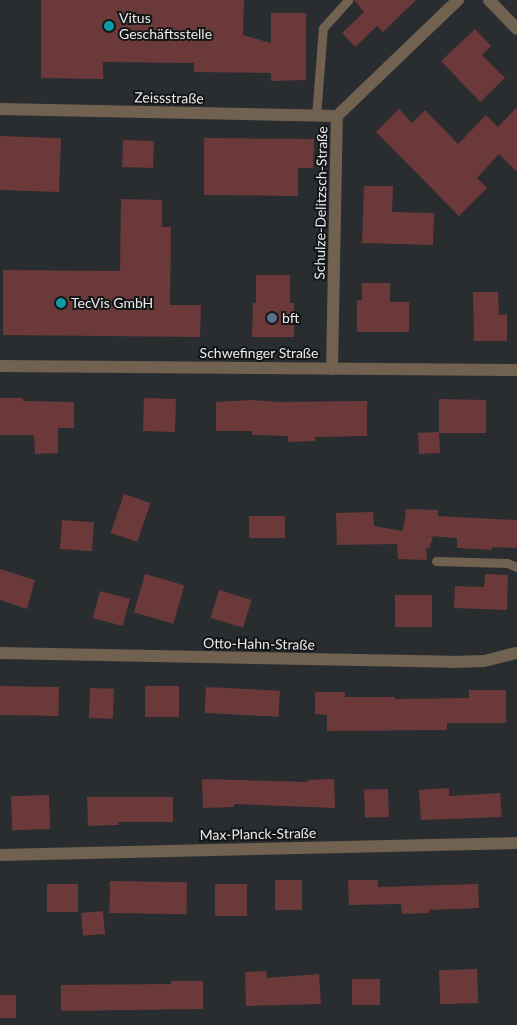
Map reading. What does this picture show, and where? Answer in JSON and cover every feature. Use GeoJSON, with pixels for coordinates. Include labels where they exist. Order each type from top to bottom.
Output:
{"type":"FeatureCollection","features":[{"type":"Feature","properties":{"kind":"street","name":"Schulze-Delitzsch-Straße"},"geometry":{"type":"LineString","coordinates":[[332,369],[337,116],[458,0]]}},
{"type":"Feature","properties":{"kind":"street"},"geometry":{"type":"LineString","coordinates":[[489,0],[517,29]]}},
{"type":"Feature","properties":{"kind":"street","name":"Zeissstraße"},"geometry":{"type":"LineString","coordinates":[[0,109],[337,116]]}},
{"type":"Feature","properties":{"kind":"street","name":"Schwefinger Straße"},"geometry":{"type":"LineString","coordinates":[[0,366],[517,370]]}},
{"type":"Feature","properties":{"kind":"street","name":"Otto-Hahn-Straße"},"geometry":{"type":"LineString","coordinates":[[0,653],[452,662],[484,661],[517,653]]}},
{"type":"Feature","properties":{"kind":"street","name":"Max-Planck-Straße"},"geometry":{"type":"LineString","coordinates":[[0,856],[517,843]]}},
{"type":"Feature","properties":{"kind":"lane"},"geometry":{"type":"LineString","coordinates":[[316,116],[323,28],[348,0]]}},
{"type":"Feature","properties":{"kind":"lane"},"geometry":{"type":"LineString","coordinates":[[436,561],[506,563],[517,568]]}},
{"type":"Feature","properties":{"kind":"building"},"geometry":{"type":"Polygon","coordinates":[[[41,0],[244,0],[243,35],[271,43],[271,13],[306,13],[306,80],[271,81],[271,73],[194,72],[194,63],[103,62],[103,79],[41,78],[41,0]]]}},
{"type":"Feature","properties":{"kind":"building"},"geometry":{"type":"Polygon","coordinates":[[[354,0],[416,0],[383,32],[377,26],[355,47],[342,33],[364,12],[354,0]]]}},
{"type":"Feature","properties":{"kind":"building"},"geometry":{"type":"Polygon","coordinates":[[[475,29],[491,46],[482,55],[505,78],[480,102],[441,61],[475,29]]]}},
{"type":"Feature","properties":{"kind":"building"},"geometry":{"type":"Polygon","coordinates":[[[517,107],[517,172],[499,154],[477,178],[487,188],[459,216],[376,132],[399,109],[412,123],[425,110],[458,144],[486,115],[498,127],[517,107]]]}},
{"type":"Feature","properties":{"kind":"building"},"geometry":{"type":"Polygon","coordinates":[[[0,136],[61,138],[59,192],[0,190],[0,136]]]}},
{"type":"Feature","properties":{"kind":"building"},"geometry":{"type":"Polygon","coordinates":[[[204,138],[314,139],[313,168],[298,168],[298,196],[204,195],[204,138]]]}},
{"type":"Feature","properties":{"kind":"building"},"geometry":{"type":"Polygon","coordinates":[[[123,140],[154,141],[153,168],[122,167],[123,140]]]}},
{"type":"Feature","properties":{"kind":"building"},"geometry":{"type":"Polygon","coordinates":[[[364,186],[393,186],[392,212],[434,213],[433,245],[362,243],[364,186]]]}},
{"type":"Feature","properties":{"kind":"building"},"geometry":{"type":"Polygon","coordinates":[[[121,199],[162,200],[162,227],[171,227],[170,305],[201,305],[200,337],[3,335],[3,270],[120,271],[121,199]]]}},
{"type":"Feature","properties":{"kind":"building"},"geometry":{"type":"Polygon","coordinates":[[[256,275],[290,275],[290,303],[294,303],[294,337],[252,337],[253,303],[256,303],[256,275]]]}},
{"type":"Feature","properties":{"kind":"building"},"geometry":{"type":"Polygon","coordinates":[[[362,283],[390,283],[390,302],[409,302],[409,332],[357,332],[357,300],[362,300],[362,283]]]}},
{"type":"Feature","properties":{"kind":"building"},"geometry":{"type":"Polygon","coordinates":[[[473,292],[498,292],[499,315],[507,314],[507,341],[474,341],[473,292]]]}},
{"type":"Feature","properties":{"kind":"building"},"geometry":{"type":"Polygon","coordinates":[[[0,398],[23,398],[23,401],[74,402],[74,428],[58,428],[58,453],[35,454],[34,435],[0,435],[0,398]]]}},
{"type":"Feature","properties":{"kind":"building"},"geometry":{"type":"Polygon","coordinates":[[[144,398],[176,399],[175,432],[143,431],[144,398]]]}},
{"type":"Feature","properties":{"kind":"building"},"geometry":{"type":"Polygon","coordinates":[[[439,399],[486,400],[486,433],[439,433],[440,453],[419,454],[418,433],[439,432],[439,399]]]}},
{"type":"Feature","properties":{"kind":"building"},"geometry":{"type":"Polygon","coordinates":[[[252,400],[278,402],[367,401],[367,436],[315,437],[315,441],[288,442],[288,436],[252,435],[252,431],[216,431],[216,402],[252,400]]]}},
{"type":"Feature","properties":{"kind":"building"},"geometry":{"type":"Polygon","coordinates":[[[124,494],[150,503],[137,542],[111,533],[124,494]]]}},
{"type":"Feature","properties":{"kind":"building"},"geometry":{"type":"Polygon","coordinates":[[[406,509],[438,510],[438,516],[517,520],[517,548],[492,547],[492,550],[457,548],[457,538],[429,536],[433,537],[429,549],[426,548],[427,560],[398,559],[397,544],[337,545],[336,513],[373,512],[374,526],[403,531],[406,509]]]}},
{"type":"Feature","properties":{"kind":"building"},"geometry":{"type":"Polygon","coordinates":[[[249,516],[285,516],[285,538],[249,538],[249,516]]]}},
{"type":"Feature","properties":{"kind":"building"},"geometry":{"type":"Polygon","coordinates":[[[62,520],[94,522],[92,551],[60,549],[62,520]]]}},
{"type":"Feature","properties":{"kind":"building"},"geometry":{"type":"Polygon","coordinates":[[[0,569],[35,580],[27,609],[0,600],[0,569]]]}},
{"type":"Feature","properties":{"kind":"building"},"geometry":{"type":"Polygon","coordinates":[[[145,574],[184,585],[173,624],[134,612],[145,574]]]}},
{"type":"Feature","properties":{"kind":"building"},"geometry":{"type":"Polygon","coordinates":[[[485,574],[508,575],[507,610],[454,608],[455,586],[484,587],[485,574]]]}},
{"type":"Feature","properties":{"kind":"building"},"geometry":{"type":"Polygon","coordinates":[[[219,590],[252,600],[243,628],[211,618],[219,590]]]}},
{"type":"Feature","properties":{"kind":"building"},"geometry":{"type":"Polygon","coordinates":[[[100,591],[130,599],[123,626],[93,618],[100,591]]]}},
{"type":"Feature","properties":{"kind":"building"},"geometry":{"type":"Polygon","coordinates":[[[395,595],[432,595],[432,627],[395,627],[395,595]]]}},
{"type":"Feature","properties":{"kind":"building"},"geometry":{"type":"Polygon","coordinates":[[[0,686],[59,687],[58,716],[0,715],[0,686]]]}},
{"type":"Feature","properties":{"kind":"building"},"geometry":{"type":"Polygon","coordinates":[[[145,686],[179,686],[179,717],[145,717],[145,686]]]}},
{"type":"Feature","properties":{"kind":"building"},"geometry":{"type":"Polygon","coordinates":[[[206,687],[280,691],[279,717],[205,713],[206,687]]]}},
{"type":"Feature","properties":{"kind":"building"},"geometry":{"type":"Polygon","coordinates":[[[90,688],[114,689],[113,719],[89,718],[90,688]]]}},
{"type":"Feature","properties":{"kind":"building"},"geometry":{"type":"Polygon","coordinates":[[[469,690],[506,690],[506,723],[447,723],[447,730],[327,731],[327,715],[315,714],[315,692],[345,692],[345,697],[395,697],[395,699],[469,698],[469,690]]]}},
{"type":"Feature","properties":{"kind":"building"},"geometry":{"type":"Polygon","coordinates":[[[202,779],[308,782],[307,780],[334,779],[335,808],[234,804],[234,807],[203,808],[202,779]]]}},
{"type":"Feature","properties":{"kind":"building"},"geometry":{"type":"Polygon","coordinates":[[[449,788],[449,796],[500,793],[502,817],[421,820],[419,790],[449,788]]]}},
{"type":"Feature","properties":{"kind":"building"},"geometry":{"type":"Polygon","coordinates":[[[388,789],[389,817],[365,818],[364,790],[388,789]]]}},
{"type":"Feature","properties":{"kind":"building"},"geometry":{"type":"Polygon","coordinates":[[[49,795],[50,829],[12,830],[11,796],[49,795]]]}},
{"type":"Feature","properties":{"kind":"building"},"geometry":{"type":"Polygon","coordinates":[[[87,797],[173,797],[173,822],[118,822],[119,825],[88,826],[87,797]]]}},
{"type":"Feature","properties":{"kind":"building"},"geometry":{"type":"Polygon","coordinates":[[[275,880],[302,880],[302,910],[275,910],[275,880]]]}},
{"type":"Feature","properties":{"kind":"building"},"geometry":{"type":"Polygon","coordinates":[[[348,880],[378,880],[378,887],[478,884],[479,908],[429,910],[429,913],[402,914],[401,904],[349,905],[348,880]]]}},
{"type":"Feature","properties":{"kind":"building"},"geometry":{"type":"Polygon","coordinates":[[[110,881],[187,882],[186,914],[109,913],[110,881]]]}},
{"type":"Feature","properties":{"kind":"building"},"geometry":{"type":"Polygon","coordinates":[[[47,884],[78,884],[78,912],[47,912],[47,884]]]}},
{"type":"Feature","properties":{"kind":"building"},"geometry":{"type":"Polygon","coordinates":[[[215,884],[247,884],[247,916],[215,916],[215,884]]]}},
{"type":"Feature","properties":{"kind":"building"},"geometry":{"type":"Polygon","coordinates":[[[103,911],[105,934],[83,936],[81,913],[103,911]]]}},
{"type":"Feature","properties":{"kind":"building"},"geometry":{"type":"Polygon","coordinates":[[[477,969],[478,1003],[440,1004],[439,970],[477,969]]]}},
{"type":"Feature","properties":{"kind":"building"},"geometry":{"type":"Polygon","coordinates":[[[266,971],[267,978],[319,974],[321,1004],[246,1006],[245,972],[266,971]]]}},
{"type":"Feature","properties":{"kind":"building"},"geometry":{"type":"Polygon","coordinates":[[[352,979],[380,979],[380,1005],[352,1005],[352,979]]]}},
{"type":"Feature","properties":{"kind":"building"},"geometry":{"type":"Polygon","coordinates":[[[171,981],[203,981],[203,1009],[61,1011],[61,985],[171,984],[171,981]]]}},
{"type":"Feature","properties":{"kind":"building"},"geometry":{"type":"Polygon","coordinates":[[[0,995],[16,995],[16,1018],[0,1018],[0,995]]]}},
{"type":"Feature","properties":{"kind":"place","name":"Vitus Geschäftsstelle"},"geometry":{"type":"Point","coordinates":[109,26]}},
{"type":"Feature","properties":{"kind":"place","name":"TecVis GmbH"},"geometry":{"type":"Point","coordinates":[61,303]}},
{"type":"Feature","properties":{"kind":"place","name":"bft"},"geometry":{"type":"Point","coordinates":[272,318]}}]}
